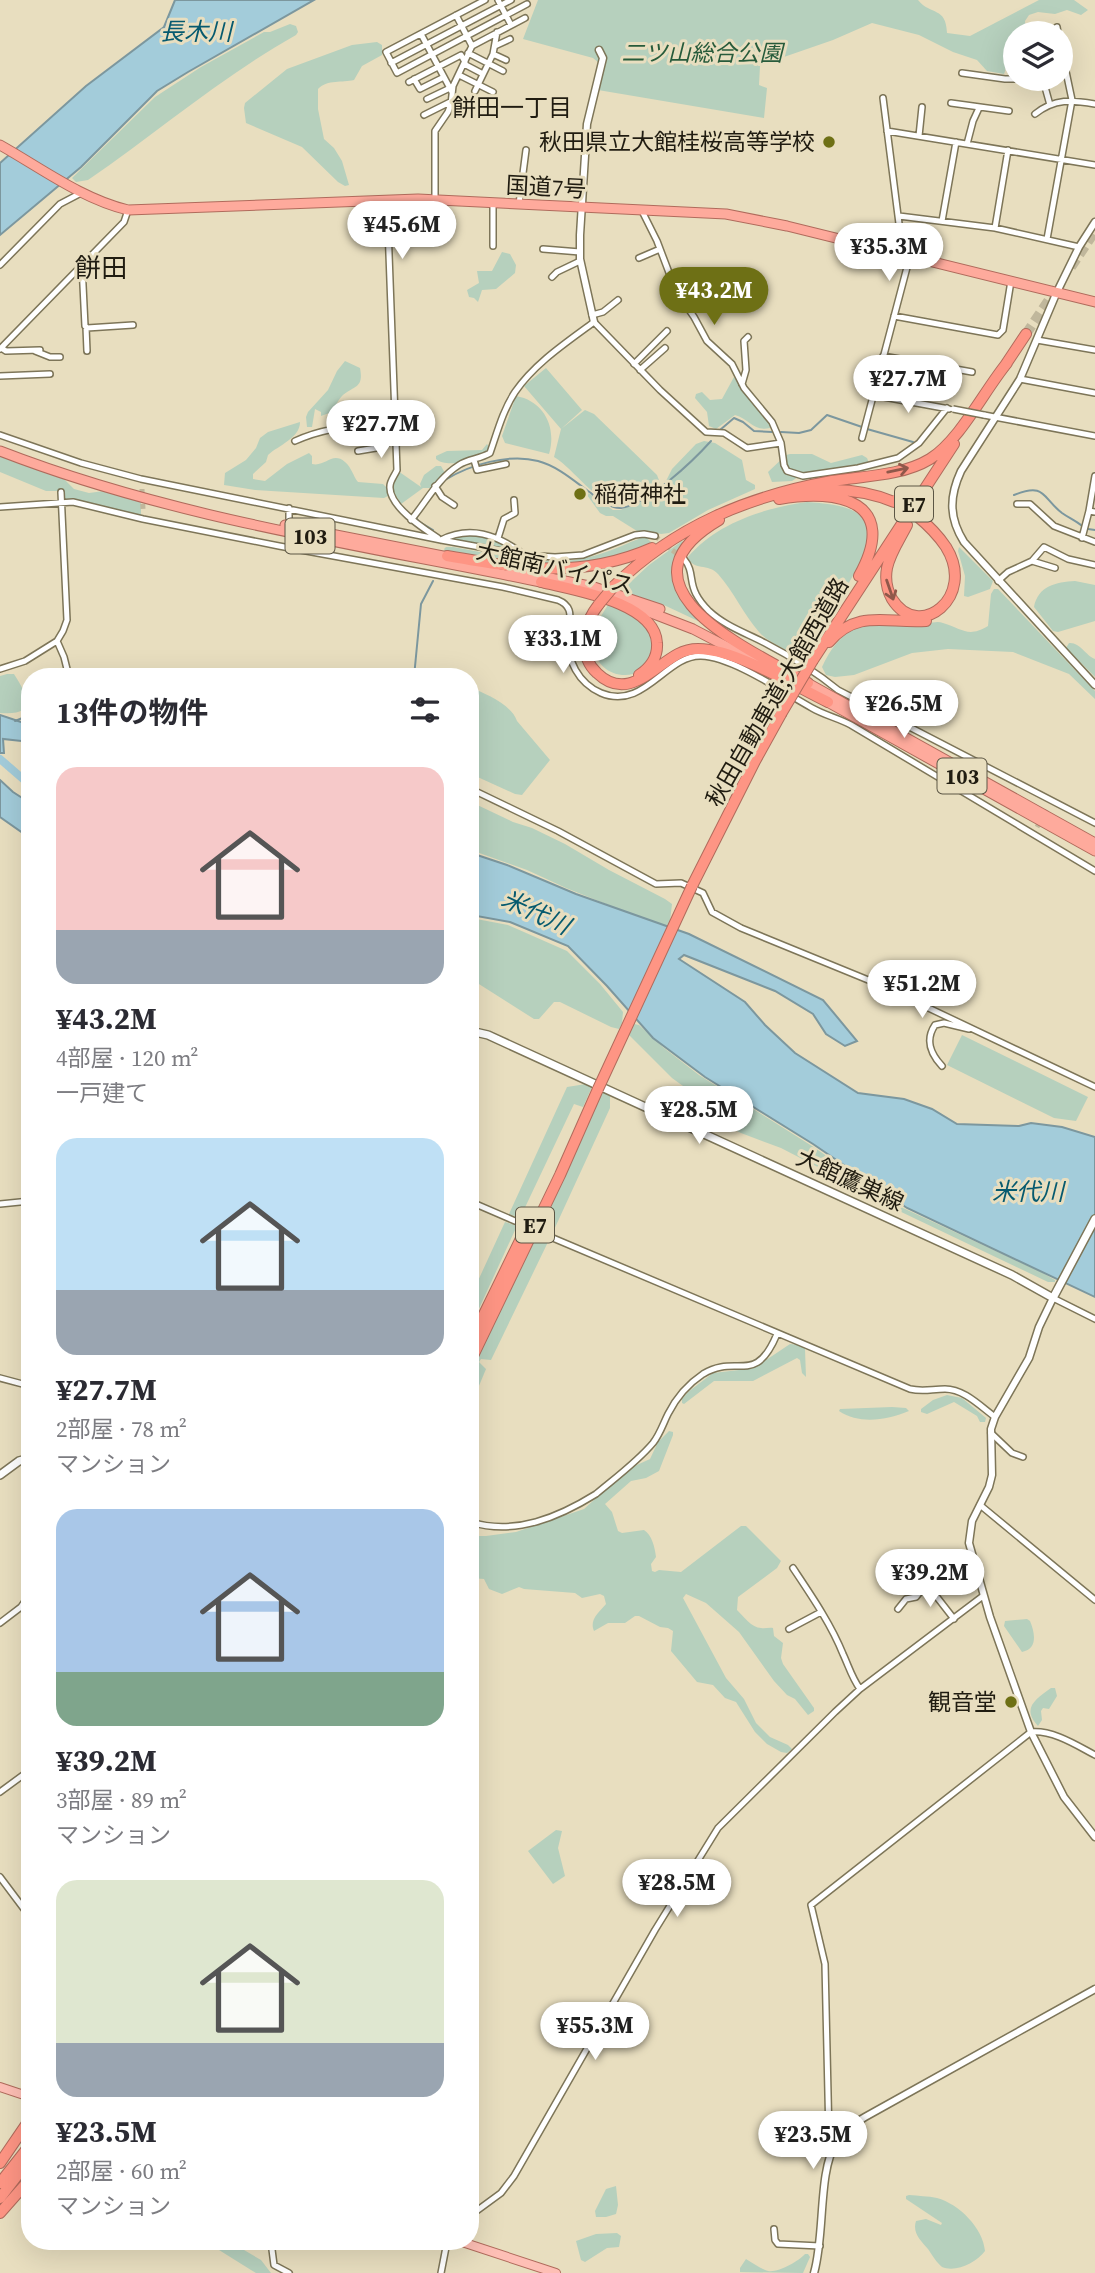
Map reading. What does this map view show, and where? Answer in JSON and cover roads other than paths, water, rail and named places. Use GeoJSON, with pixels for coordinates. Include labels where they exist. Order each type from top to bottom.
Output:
{"type":"FeatureCollection","features":[{"type":"Feature","properties":{"kind":"highway","name":"国道7号"},"geometry":{"type":"LineString","coordinates":[[0,145],[79,191],[128,210],[435,200],[726,214],[754,218],[1095,302]]}},
{"type":"Feature","properties":{"kind":"highway","name":"秋田自動車道;大館西道路"},"geometry":{"type":"LineString","coordinates":[[479,1343],[560,1175],[692,886],[755,761],[822,644],[1026,334]]}},
{"type":"Feature","properties":{"kind":"highway"},"geometry":{"type":"LineString","coordinates":[[443,553],[529,568],[581,568],[628,558],[743,504],[803,487],[917,466],[932,458],[956,434],[1007,363]]}},
{"type":"Feature","properties":{"kind":"highway","name":"大館南バイパス"},"geometry":{"type":"LineString","coordinates":[[0,451],[121,493],[206,514],[541,582],[615,600],[666,617],[721,642],[1054,824]]}},
{"type":"Feature","properties":{"kind":"highway"},"geometry":{"type":"LineString","coordinates":[[918,515],[946,546],[956,577],[953,592],[946,604],[936,612],[923,616],[910,614],[899,608],[889,593],[886,574],[891,554],[942,463]]}},
{"type":"Feature","properties":{"kind":"highway","name":"大館南バイパス"},"geometry":{"type":"LineString","coordinates":[[81,480],[209,510],[443,553],[568,581],[646,603],[712,631],[1054,824]]}},
{"type":"Feature","properties":{"kind":"highway"},"geometry":{"type":"LineString","coordinates":[[803,487],[836,484],[880,492],[918,515],[944,537],[958,561],[960,587],[953,603],[941,615],[929,620],[875,619],[853,624],[835,636],[814,662]]}},
{"type":"Feature","properties":{"kind":"highway"},"geometry":{"type":"LineString","coordinates":[[616,587],[673,544],[707,524],[759,503],[802,493],[839,489],[895,501]]}},
{"type":"Feature","properties":{"kind":"highway"},"geometry":{"type":"LineString","coordinates":[[759,503],[802,495],[829,496],[858,506],[872,524],[874,540],[868,559],[822,644]]}},
{"type":"Feature","properties":{"kind":"highway"},"geometry":{"type":"LineString","coordinates":[[732,513],[699,532],[684,548],[678,568],[682,593],[694,610],[717,629],[808,683]]}},
{"type":"Feature","properties":{"kind":"highway"},"geometry":{"type":"LineString","coordinates":[[693,526],[649,555],[601,605],[586,629],[584,649],[591,667],[607,680],[621,684],[635,682],[678,654],[707,649],[734,657],[828,702]]}},
{"type":"Feature","properties":{"kind":"highway"},"geometry":{"type":"LineString","coordinates":[[541,582],[611,601],[644,618],[655,633],[657,650],[653,662],[639,674],[628,678],[615,678],[603,672],[594,662],[589,648],[589,635],[601,605]]}},
{"type":"Feature","properties":{"kind":"highway"},"geometry":{"type":"LineString","coordinates":[[1054,824],[1095,842]]}},
{"type":"Feature","properties":{"kind":"highway"},"geometry":{"type":"LineString","coordinates":[[1054,824],[1095,852]]}},
{"type":"Feature","properties":{"kind":"highway","name":"秋田自動車道;大館西道路"},"geometry":{"type":"LineString","coordinates":[[479,1325],[598,1089]]}},
{"type":"Feature","properties":{"kind":"highway"},"geometry":{"type":"LineString","coordinates":[[0,2163],[21,2132]]}},
{"type":"Feature","properties":{"kind":"highway"},"geometry":{"type":"LineString","coordinates":[[0,2183],[21,2156]]}},
{"type":"Feature","properties":{"kind":"highway"},"geometry":{"type":"LineString","coordinates":[[0,2198],[21,2171]]}},
{"type":"Feature","properties":{"kind":"highway"},"geometry":{"type":"LineString","coordinates":[[0,2213],[21,2189]]}},
{"type":"Feature","properties":{"kind":"main road","name":"大館鷹巣線"},"geometry":{"type":"LineString","coordinates":[[479,1033],[607,1088],[1056,1294]]}},
{"type":"Feature","properties":{"kind":"main road"},"geometry":{"type":"LineString","coordinates":[[1056,1294],[1095,1219]]}},
{"type":"Feature","properties":{"kind":"main road"},"geometry":{"type":"LineString","coordinates":[[0,1475],[21,1460]]}},
{"type":"Feature","properties":{"kind":"main road"},"geometry":{"type":"LineString","coordinates":[[0,2087],[21,2093]]}},
{"type":"Feature","properties":{"kind":"main road"},"geometry":{"type":"LineString","coordinates":[[479,2248],[556,2273]]}},
{"type":"Feature","properties":{"kind":"street"},"geometry":{"type":"LineString","coordinates":[[485,0],[386,52],[397,74],[527,4]]}},
{"type":"Feature","properties":{"kind":"street"},"geometry":{"type":"LineString","coordinates":[[391,63],[462,26],[499,3],[511,0]]}},
{"type":"Feature","properties":{"kind":"street"},"geometry":{"type":"LineString","coordinates":[[499,3],[511,25]]}},
{"type":"Feature","properties":{"kind":"street"},"geometry":{"type":"LineString","coordinates":[[456,15],[472,46]]}},
{"type":"Feature","properties":{"kind":"street"},"geometry":{"type":"LineString","coordinates":[[435,200],[433,139],[435,131],[448,112],[451,94],[472,46],[525,18]]}},
{"type":"Feature","properties":{"kind":"street"},"geometry":{"type":"LineString","coordinates":[[476,87],[493,54],[497,32]]}},
{"type":"Feature","properties":{"kind":"street"},"geometry":{"type":"LineString","coordinates":[[421,34],[451,94],[482,115]]}},
{"type":"Feature","properties":{"kind":"street"},"geometry":{"type":"LineString","coordinates":[[495,46],[510,39]]}},
{"type":"Feature","properties":{"kind":"street"},"geometry":{"type":"LineString","coordinates":[[599,50],[603,58],[587,124],[580,252],[593,318],[634,364],[706,432],[724,433],[747,448],[782,443]]}},
{"type":"Feature","properties":{"kind":"street"},"geometry":{"type":"LineString","coordinates":[[444,76],[420,89],[411,81],[466,52],[503,71]]}},
{"type":"Feature","properties":{"kind":"street"},"geometry":{"type":"LineString","coordinates":[[493,54],[506,60]]}},
{"type":"Feature","properties":{"kind":"street"},"geometry":{"type":"LineString","coordinates":[[461,55],[464,63],[483,74]]}},
{"type":"Feature","properties":{"kind":"street"},"geometry":{"type":"LineString","coordinates":[[962,74],[1003,78]]}},
{"type":"Feature","properties":{"kind":"street"},"geometry":{"type":"LineString","coordinates":[[459,75],[476,87],[493,92]]}},
{"type":"Feature","properties":{"kind":"street"},"geometry":{"type":"LineString","coordinates":[[1046,91],[1050,105]]}},
{"type":"Feature","properties":{"kind":"street"},"geometry":{"type":"LineString","coordinates":[[1047,239],[1072,100],[1070,91]]}},
{"type":"Feature","properties":{"kind":"street"},"geometry":{"type":"LineString","coordinates":[[427,99],[451,94]]}},
{"type":"Feature","properties":{"kind":"street"},"geometry":{"type":"LineString","coordinates":[[424,115],[451,94]]}},
{"type":"Feature","properties":{"kind":"street"},"geometry":{"type":"LineString","coordinates":[[862,438],[894,316],[906,255],[883,98]]}},
{"type":"Feature","properties":{"kind":"street"},"geometry":{"type":"LineString","coordinates":[[1035,114],[1050,105],[1072,100],[1095,104]]}},
{"type":"Feature","properties":{"kind":"street"},"geometry":{"type":"LineString","coordinates":[[951,103],[1009,111]]}},
{"type":"Feature","properties":{"kind":"street"},"geometry":{"type":"LineString","coordinates":[[919,136],[922,107]]}},
{"type":"Feature","properties":{"kind":"street"},"geometry":{"type":"LineString","coordinates":[[967,144],[979,108]]}},
{"type":"Feature","properties":{"kind":"street"},"geometry":{"type":"LineString","coordinates":[[887,131],[1095,165]]}},
{"type":"Feature","properties":{"kind":"street"},"geometry":{"type":"LineString","coordinates":[[942,221],[956,142]]}},
{"type":"Feature","properties":{"kind":"street"},"geometry":{"type":"LineString","coordinates":[[519,204],[526,150]]}},
{"type":"Feature","properties":{"kind":"street"},"geometry":{"type":"LineString","coordinates":[[995,228],[1008,150]]}},
{"type":"Feature","properties":{"kind":"street"},"geometry":{"type":"LineString","coordinates":[[0,265],[60,204],[79,191]]}},
{"type":"Feature","properties":{"kind":"street"},"geometry":{"type":"LineString","coordinates":[[387,200],[397,470],[390,486],[392,497],[411,520],[441,540],[443,553]]}},
{"type":"Feature","properties":{"kind":"street"},"geometry":{"type":"LineString","coordinates":[[493,246],[494,203]]}},
{"type":"Feature","properties":{"kind":"street"},"geometry":{"type":"LineString","coordinates":[[40,349],[6,351],[1,348],[124,222],[128,210]]}},
{"type":"Feature","properties":{"kind":"street"},"geometry":{"type":"LineString","coordinates":[[642,211],[676,291],[706,341],[732,364],[742,384],[772,422],[782,443],[787,471],[803,476],[858,468],[898,458],[919,443],[950,409]]}},
{"type":"Feature","properties":{"kind":"street"},"geometry":{"type":"LineString","coordinates":[[899,216],[995,228],[1079,247]]}},
{"type":"Feature","properties":{"kind":"street"},"geometry":{"type":"LineString","coordinates":[[1095,222],[1079,247],[1056,294],[1020,379],[961,471],[954,485],[951,508],[964,542],[1095,685]]}},
{"type":"Feature","properties":{"kind":"street"},"geometry":{"type":"LineString","coordinates":[[544,249],[580,252]]}},
{"type":"Feature","properties":{"kind":"street"},"geometry":{"type":"LineString","coordinates":[[639,258],[660,249]]}},
{"type":"Feature","properties":{"kind":"street"},"geometry":{"type":"LineString","coordinates":[[552,277],[556,272],[580,261]]}},
{"type":"Feature","properties":{"kind":"street"},"geometry":{"type":"LineString","coordinates":[[82,265],[87,351]]}},
{"type":"Feature","properties":{"kind":"street"},"geometry":{"type":"LineString","coordinates":[[894,316],[998,335],[1003,330],[1011,281]]}},
{"type":"Feature","properties":{"kind":"street"},"geometry":{"type":"LineString","coordinates":[[411,520],[436,488],[461,463],[475,464],[490,453],[508,406],[521,385],[548,357],[618,300]]}},
{"type":"Feature","properties":{"kind":"street"},"geometry":{"type":"LineString","coordinates":[[86,327],[133,325]]}},
{"type":"Feature","properties":{"kind":"street"},"geometry":{"type":"LineString","coordinates":[[634,364],[667,331]]}},
{"type":"Feature","properties":{"kind":"street"},"geometry":{"type":"LineString","coordinates":[[742,384],[746,370],[744,341],[748,337]]}},
{"type":"Feature","properties":{"kind":"street"},"geometry":{"type":"LineString","coordinates":[[1037,340],[1095,350]]}},
{"type":"Feature","properties":{"kind":"street"},"geometry":{"type":"LineString","coordinates":[[640,370],[665,348]]}},
{"type":"Feature","properties":{"kind":"street"},"geometry":{"type":"LineString","coordinates":[[33,350],[50,357],[60,357]]}},
{"type":"Feature","properties":{"kind":"street"},"geometry":{"type":"LineString","coordinates":[[883,356],[972,372]]}},
{"type":"Feature","properties":{"kind":"street"},"geometry":{"type":"LineString","coordinates":[[0,376],[50,373]]}},
{"type":"Feature","properties":{"kind":"street"},"geometry":{"type":"LineString","coordinates":[[1020,379],[1095,393]]}},
{"type":"Feature","properties":{"kind":"street"},"geometry":{"type":"LineString","coordinates":[[873,395],[1095,436]]}},
{"type":"Feature","properties":{"kind":"street"},"geometry":{"type":"LineString","coordinates":[[295,441],[314,432],[340,428],[395,426]]}},
{"type":"Feature","properties":{"kind":"street"},"geometry":{"type":"LineString","coordinates":[[0,435],[81,463],[141,479],[524,555],[555,558],[583,555],[635,535],[654,536]]}},
{"type":"Feature","properties":{"kind":"street"},"geometry":{"type":"LineString","coordinates":[[358,451],[376,448],[396,439]]}},
{"type":"Feature","properties":{"kind":"street"},"geometry":{"type":"LineString","coordinates":[[475,464],[477,470],[506,464]]}},
{"type":"Feature","properties":{"kind":"street"},"geometry":{"type":"LineString","coordinates":[[1083,538],[1092,512],[1095,476]]}},
{"type":"Feature","properties":{"kind":"street"},"geometry":{"type":"LineString","coordinates":[[141,479],[142,489]]}},
{"type":"Feature","properties":{"kind":"street"},"geometry":{"type":"LineString","coordinates":[[436,488],[442,497],[454,505]]}},
{"type":"Feature","properties":{"kind":"street"},"geometry":{"type":"LineString","coordinates":[[0,669],[25,661],[57,641],[67,620],[61,492]]}},
{"type":"Feature","properties":{"kind":"street"},"geometry":{"type":"LineString","coordinates":[[498,538],[504,519],[515,513],[514,500]]}},
{"type":"Feature","properties":{"kind":"street"},"geometry":{"type":"LineString","coordinates":[[0,507],[74,502],[143,519],[558,600],[566,604],[569,611],[568,638],[572,663],[591,688],[620,697],[655,682],[674,665],[694,656],[720,659],[815,710],[851,724],[1095,872]]}},
{"type":"Feature","properties":{"kind":"street"},"geometry":{"type":"LineString","coordinates":[[1017,504],[1030,504],[1054,526],[1095,542]]}},
{"type":"Feature","properties":{"kind":"street"},"geometry":{"type":"LineString","coordinates":[[289,508],[289,519]]}},
{"type":"Feature","properties":{"kind":"street"},"geometry":{"type":"LineString","coordinates":[[143,509],[143,519]]}},
{"type":"Feature","properties":{"kind":"street"},"geometry":{"type":"LineString","coordinates":[[441,540],[470,532],[483,533],[498,538],[524,555]]}},
{"type":"Feature","properties":{"kind":"street"},"geometry":{"type":"LineString","coordinates":[[290,537],[290,548]]}},
{"type":"Feature","properties":{"kind":"street"},"geometry":{"type":"LineString","coordinates":[[998,581],[1008,572],[1032,561],[1044,547],[1068,559],[1095,565]]}},
{"type":"Feature","properties":{"kind":"street"},"geometry":{"type":"LineString","coordinates":[[684,559],[690,567],[695,594],[712,614],[735,629],[766,643],[825,679],[838,690],[1095,822]]}},
{"type":"Feature","properties":{"kind":"street"},"geometry":{"type":"LineString","coordinates":[[1032,561],[1055,568]]}},
{"type":"Feature","properties":{"kind":"street"},"geometry":{"type":"LineString","coordinates":[[432,574],[434,565]]}},
{"type":"Feature","properties":{"kind":"street"},"geometry":{"type":"LineString","coordinates":[[57,641],[67,668]]}},
{"type":"Feature","properties":{"kind":"street"},"geometry":{"type":"LineString","coordinates":[[953,759],[957,753]]}},
{"type":"Feature","properties":{"kind":"street"},"geometry":{"type":"LineString","coordinates":[[941,779],[946,771]]}},
{"type":"Feature","properties":{"kind":"street"},"geometry":{"type":"LineString","coordinates":[[479,793],[558,831],[656,884],[681,883],[703,893],[712,912],[741,928],[878,984],[1095,1087]]}},
{"type":"Feature","properties":{"kind":"street"},"geometry":{"type":"LineString","coordinates":[[1047,810],[1051,801]]}},
{"type":"Feature","properties":{"kind":"street"},"geometry":{"type":"LineString","coordinates":[[1031,835],[1037,827]]}},
{"type":"Feature","properties":{"kind":"street"},"geometry":{"type":"LineString","coordinates":[[942,1066],[930,1048],[929,1038],[935,1025],[944,1023],[976,1030]]}},
{"type":"Feature","properties":{"kind":"street"},"geometry":{"type":"LineString","coordinates":[[0,1204],[21,1202]]}},
{"type":"Feature","properties":{"kind":"street"},"geometry":{"type":"LineString","coordinates":[[479,1205],[515,1221]]}},
{"type":"Feature","properties":{"kind":"street"},"geometry":{"type":"LineString","coordinates":[[541,1233],[910,1389],[922,1392],[945,1389],[962,1393],[995,1417]]}},
{"type":"Feature","properties":{"kind":"street"},"geometry":{"type":"LineString","coordinates":[[1095,1319],[1056,1294],[1039,1327],[1029,1358],[995,1417],[991,1433],[992,1475],[969,1532],[971,1553],[983,1596],[1031,1732],[1064,1797],[1095,1837]]}},
{"type":"Feature","properties":{"kind":"street"},"geometry":{"type":"LineString","coordinates":[[479,1524],[488,1527],[522,1526],[586,1500],[652,1444],[677,1398],[687,1387],[705,1373],[719,1367],[758,1364],[771,1349],[777,1334]]}},
{"type":"Feature","properties":{"kind":"street"},"geometry":{"type":"LineString","coordinates":[[0,1378],[21,1384]]}},
{"type":"Feature","properties":{"kind":"street"},"geometry":{"type":"LineString","coordinates":[[991,1433],[1012,1453],[1023,1457]]}},
{"type":"Feature","properties":{"kind":"street"},"geometry":{"type":"LineString","coordinates":[[979,1505],[1095,1600]]}},
{"type":"Feature","properties":{"kind":"street"},"geometry":{"type":"LineString","coordinates":[[898,1609],[906,1599],[916,1597],[939,1563],[971,1553]]}},
{"type":"Feature","properties":{"kind":"street"},"geometry":{"type":"LineString","coordinates":[[793,1568],[821,1612],[860,1689]]}},
{"type":"Feature","properties":{"kind":"street"},"geometry":{"type":"LineString","coordinates":[[926,1583],[954,1619]]}},
{"type":"Feature","properties":{"kind":"street"},"geometry":{"type":"LineString","coordinates":[[479,2209],[501,2193],[514,2176],[655,1930],[718,1828],[860,1689],[983,1596]]}},
{"type":"Feature","properties":{"kind":"street"},"geometry":{"type":"LineString","coordinates":[[0,1623],[21,1607]]}},
{"type":"Feature","properties":{"kind":"street"},"geometry":{"type":"LineString","coordinates":[[789,1629],[821,1612]]}},
{"type":"Feature","properties":{"kind":"street"},"geometry":{"type":"LineString","coordinates":[[835,2144],[829,2137],[825,1964],[811,1905],[1031,1732],[1040,1731],[1055,1736],[1095,1755]]}},
{"type":"Feature","properties":{"kind":"street"},"geometry":{"type":"LineString","coordinates":[[0,1792],[21,1777]]}},
{"type":"Feature","properties":{"kind":"street"},"geometry":{"type":"LineString","coordinates":[[0,1877],[21,1905]]}},
{"type":"Feature","properties":{"kind":"street"},"geometry":{"type":"LineString","coordinates":[[814,2273],[820,2246],[828,2162],[835,2144],[851,2126],[1095,1989]]}},
{"type":"Feature","properties":{"kind":"street"},"geometry":{"type":"LineString","coordinates":[[774,2229],[778,2244],[820,2246]]}},
{"type":"Feature","properties":{"kind":"street"},"geometry":{"type":"LineString","coordinates":[[272,2250],[274,2265],[289,2273]]}},
{"type":"Feature","properties":{"kind":"street"},"geometry":{"type":"LineString","coordinates":[[441,2273],[445,2250]]}},
{"type":"Feature","properties":{"kind":"water","name":"長木川"},"geometry":{"type":"Polygon","coordinates":[[[175,0],[314,0],[157,91],[81,167],[0,235],[0,163],[86,86],[164,27],[175,0]]]}},
{"type":"Feature","properties":{"kind":"water"},"geometry":{"type":"Polygon","coordinates":[[[0,715],[21,722],[21,741],[3,739],[4,753],[0,753],[0,715]]]}},
{"type":"Feature","properties":{"kind":"water"},"geometry":{"type":"Polygon","coordinates":[[[0,780],[21,797],[21,832],[0,817],[0,780]]]}},
{"type":"Feature","properties":{"kind":"water","name":"米代川"},"geometry":{"type":"Polygon","coordinates":[[[479,856],[689,934],[823,1000],[857,1041],[845,1046],[826,1034],[813,1014],[775,991],[684,955],[679,959],[745,1002],[795,1053],[858,1093],[904,1099],[932,1109],[957,1124],[1019,1126],[1031,1123],[1062,1127],[1095,1137],[1095,1297],[907,1208],[813,1144],[705,1077],[653,1038],[568,946],[510,922],[479,916],[479,856]]]}},
{"type":"Feature","properties":{"kind":"waterway"},"geometry":{"type":"LineString","coordinates":[[781,432],[799,433],[811,430],[827,415],[862,427]]}},
{"type":"Feature","properties":{"kind":"waterway"},"geometry":{"type":"LineString","coordinates":[[720,430],[734,418],[754,431],[772,432]]}},
{"type":"Feature","properties":{"kind":"waterway"},"geometry":{"type":"LineString","coordinates":[[867,429],[913,442]]}},
{"type":"Feature","properties":{"kind":"waterway"},"geometry":{"type":"LineString","coordinates":[[445,480],[490,462],[527,459],[552,466],[612,507],[621,508],[644,499],[682,470],[711,441]]}},
{"type":"Feature","properties":{"kind":"waterway"},"geometry":{"type":"LineString","coordinates":[[1014,495],[1024,491],[1038,491],[1062,513],[1082,526]]}},
{"type":"Feature","properties":{"kind":"waterway"},"geometry":{"type":"LineString","coordinates":[[416,517],[433,530]]}},
{"type":"Feature","properties":{"kind":"waterway"},"geometry":{"type":"LineString","coordinates":[[1088,529],[1095,530]]}},
{"type":"Feature","properties":{"kind":"waterway"},"geometry":{"type":"LineString","coordinates":[[415,668],[421,604],[433,581]]}},
{"type":"Feature","properties":{"kind":"waterway"},"geometry":{"type":"LineString","coordinates":[[15,721],[21,719]]}},
{"type":"Feature","properties":{"kind":"waterway","name":"米代川"},"geometry":{"type":"LineString","coordinates":[[0,759],[21,777]]}},
{"type":"Feature","properties":{"kind":"tunnel"},"geometry":{"type":"LineString","coordinates":[[1071,267],[1095,231]]}},
{"type":"Feature","properties":{"kind":"tunnel"},"geometry":{"type":"LineString","coordinates":[[1026,334],[1059,285]]}},
{"type":"Feature","properties":{"kind":"tunnel"},"geometry":{"type":"LineString","coordinates":[[142,489],[143,509]]}},
{"type":"Feature","properties":{"kind":"tunnel"},"geometry":{"type":"LineString","coordinates":[[655,536],[682,558]]}},
{"type":"Feature","properties":{"kind":"tunnel"},"geometry":{"type":"LineString","coordinates":[[1037,827],[1047,810]]}},
{"type":"Feature","properties":{"kind":"place","name":"秋田県立大館桂桜高等学校"},"geometry":{"type":"Point","coordinates":[829,142]}},
{"type":"Feature","properties":{"kind":"place","name":"稲荷神社"},"geometry":{"type":"Point","coordinates":[580,494]}},
{"type":"Feature","properties":{"kind":"place","name":"観音堂"},"geometry":{"type":"Point","coordinates":[1011,1702]}},
{"type":"Feature","properties":{"kind":"district","name":"餅田一丁目"},"geometry":{"type":"Point","coordinates":[512,107]}},
{"type":"Feature","properties":{"kind":"district","name":"餅田"},"geometry":{"type":"Point","coordinates":[101,268]}},
{"type":"Feature","properties":{"kind":"park label","name":"二ツ山総合公園"},"geometry":{"type":"Point","coordinates":[702,53]}}]}
